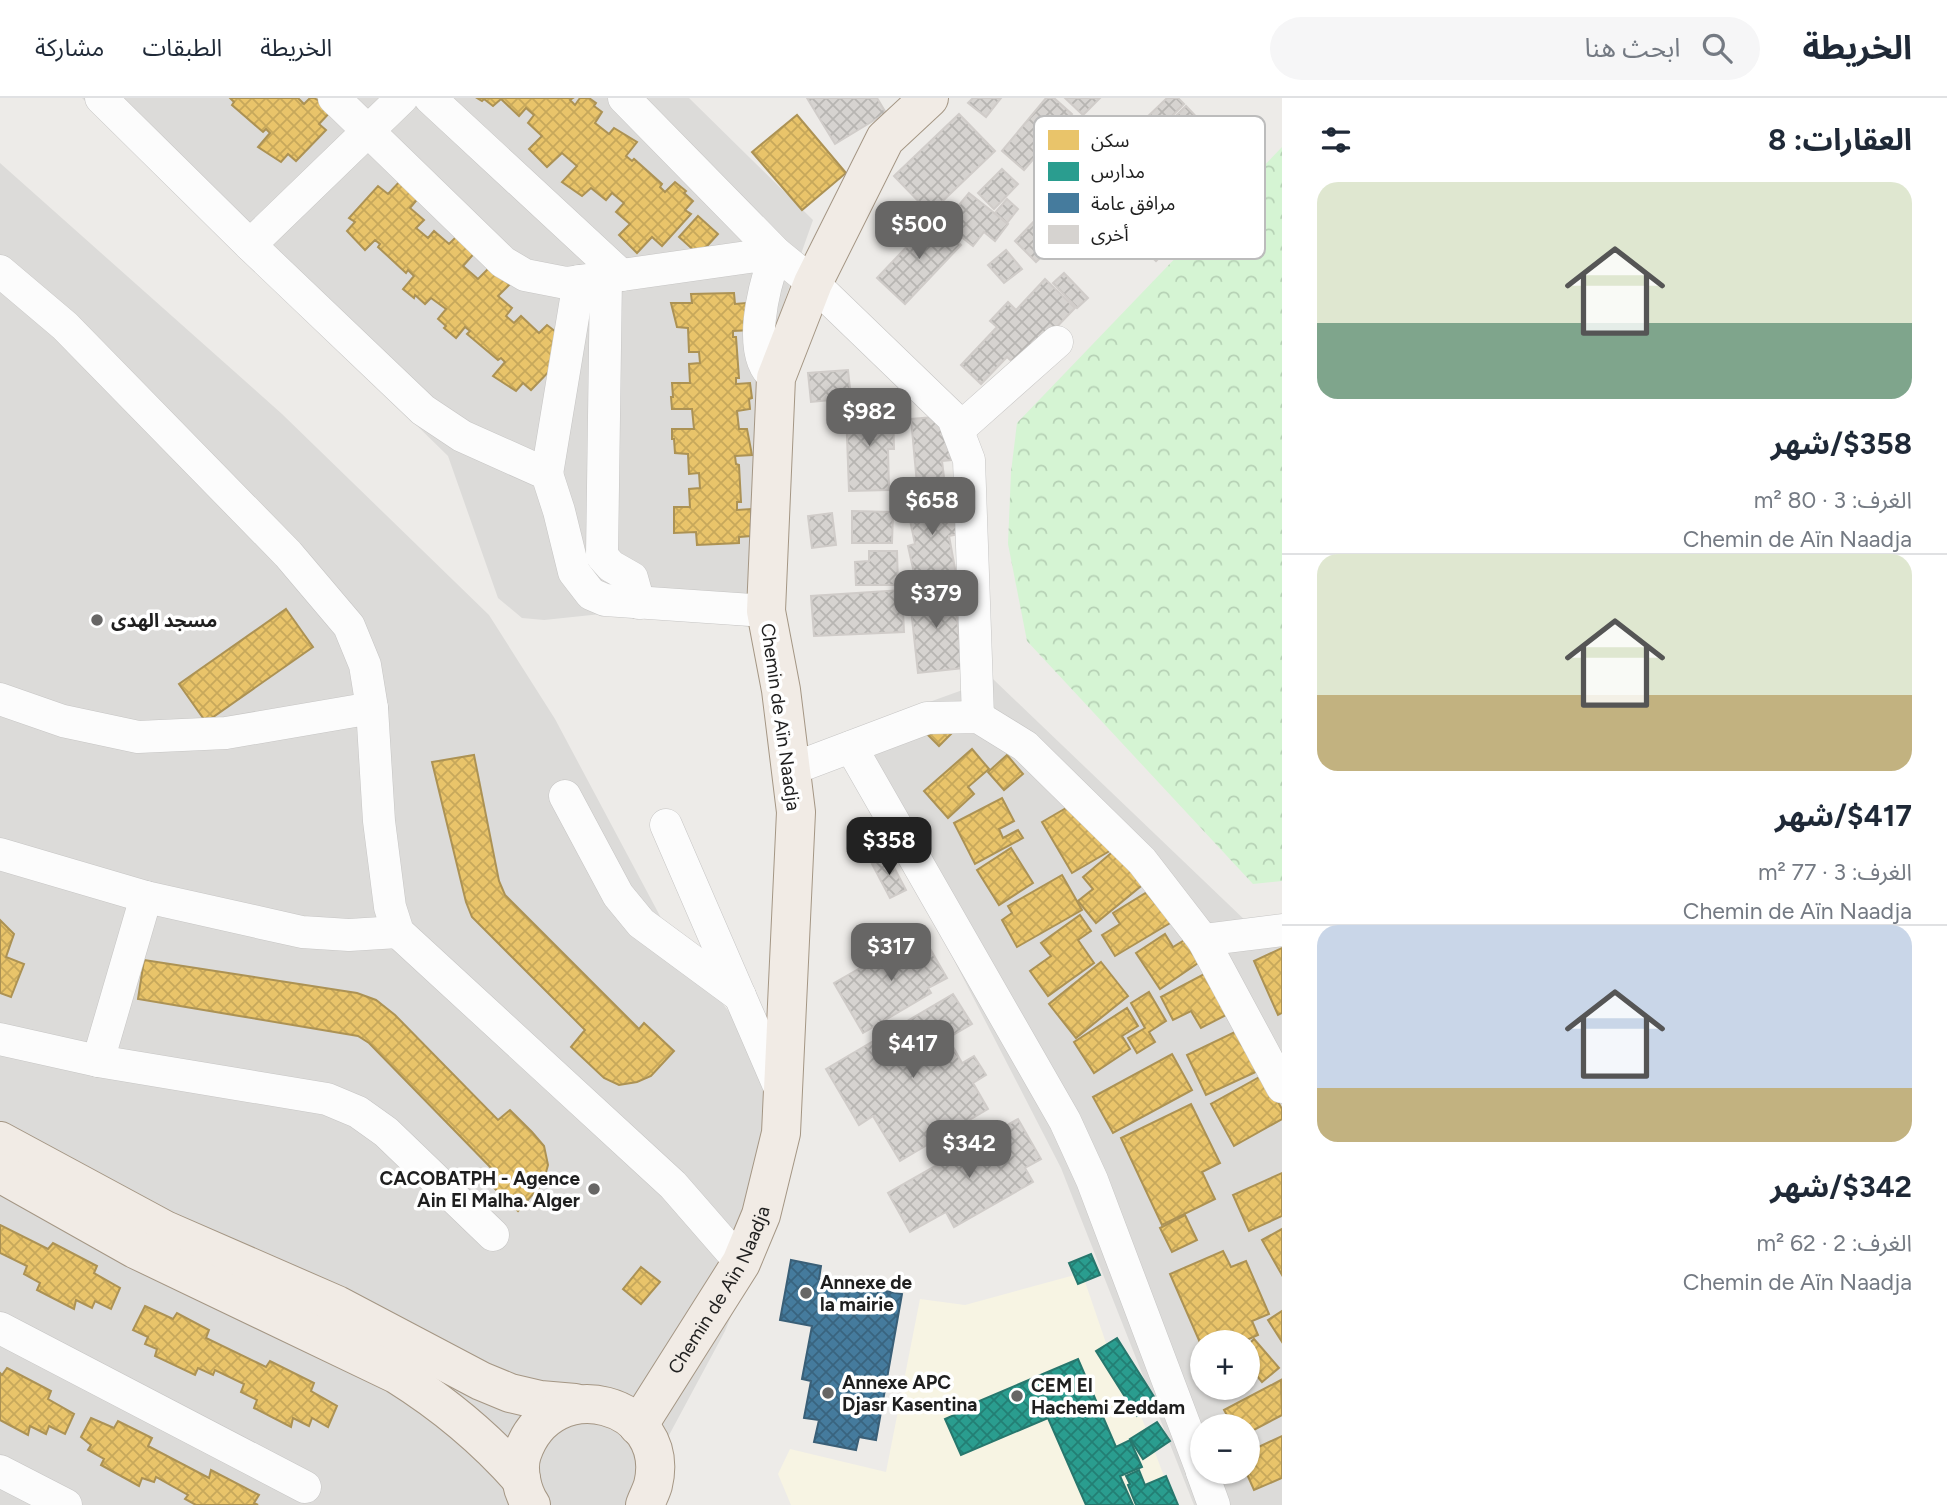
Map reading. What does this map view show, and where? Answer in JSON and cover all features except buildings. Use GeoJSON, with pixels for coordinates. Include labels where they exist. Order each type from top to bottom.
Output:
{"type":"FeatureCollection","features":[{"type":"Feature","properties":{"kind":"main road","name":"Chemin de Aïn Naadja"},"geometry":{"type":"LineString","coordinates":[[638,1426],[741,1263],[761,1215],[781,1133],[796,812],[781,690],[766,611],[776,378],[813,283],[885,139],[929,98]]}},
{"type":"Feature","properties":{"kind":"main road"},"geometry":{"type":"LineString","coordinates":[[0,1141],[165,1230],[337,1305],[481,1381],[510,1393],[540,1400],[593,1403],[609,1406],[625,1414],[638,1426],[650,1444],[654,1465],[653,1485],[645,1505]]}},
{"type":"Feature","properties":{"kind":"main road"},"geometry":{"type":"LineString","coordinates":[[0,1173],[135,1249],[397,1374],[434,1397],[468,1424],[526,1492]]}},
{"type":"Feature","properties":{"kind":"main road"},"geometry":{"type":"LineString","coordinates":[[526,1492],[521,1459],[527,1439],[539,1423],[555,1410],[575,1403]]}},
{"type":"Feature","properties":{"kind":"street"},"geometry":{"type":"LineString","coordinates":[[101,98],[423,410],[462,436],[547,474]]}},
{"type":"Feature","properties":{"kind":"street"},"geometry":{"type":"LineString","coordinates":[[334,98],[503,262],[525,275],[566,283],[776,253]]}},
{"type":"Feature","properties":{"kind":"street"},"geometry":{"type":"LineString","coordinates":[[250,245],[402,98]]}},
{"type":"Feature","properties":{"kind":"street"},"geometry":{"type":"LineString","coordinates":[[430,98],[602,278],[602,556],[611,566],[632,578],[639,603]]}},
{"type":"Feature","properties":{"kind":"street"},"geometry":{"type":"LineString","coordinates":[[624,98],[776,253],[813,283],[953,418],[969,460],[978,717]]}},
{"type":"Feature","properties":{"kind":"street"},"geometry":{"type":"LineString","coordinates":[[776,253],[761,307],[760,348],[764,368],[776,378]]}},
{"type":"Feature","properties":{"kind":"street"},"geometry":{"type":"LineString","coordinates":[[0,271],[65,326],[288,554],[349,626],[365,665],[372,708],[379,821],[390,907],[397,932],[673,1185],[741,1263]]}},
{"type":"Feature","properties":{"kind":"street"},"geometry":{"type":"LineString","coordinates":[[602,278],[547,474],[574,572],[591,594],[606,600],[766,611]]}},
{"type":"Feature","properties":{"kind":"street"},"geometry":{"type":"LineString","coordinates":[[957,430],[1057,342]]}},
{"type":"Feature","properties":{"kind":"street"},"geometry":{"type":"LineString","coordinates":[[0,699],[63,721],[138,737],[226,733],[372,708]]}},
{"type":"Feature","properties":{"kind":"street"},"geometry":{"type":"LineString","coordinates":[[792,769],[927,718],[978,717],[1025,746],[1142,861],[1203,940],[1282,1087]]}},
{"type":"Feature","properties":{"kind":"street"},"geometry":{"type":"LineString","coordinates":[[851,747],[1065,1121],[1092,1180],[1190,1440]]}},
{"type":"Feature","properties":{"kind":"street"},"geometry":{"type":"LineString","coordinates":[[565,796],[618,895],[641,923],[740,996]]}},
{"type":"Feature","properties":{"kind":"street"},"geometry":{"type":"LineString","coordinates":[[666,825],[783,1096]]}},
{"type":"Feature","properties":{"kind":"street"},"geometry":{"type":"LineString","coordinates":[[0,854],[146,897],[302,932],[349,935],[397,932]]}},
{"type":"Feature","properties":{"kind":"street"},"geometry":{"type":"LineString","coordinates":[[99,1061],[146,897]]}},
{"type":"Feature","properties":{"kind":"street"},"geometry":{"type":"LineString","coordinates":[[1203,940],[1282,930]]}},
{"type":"Feature","properties":{"kind":"street"},"geometry":{"type":"LineString","coordinates":[[0,1040],[99,1061],[327,1099],[358,1112],[386,1132],[493,1235]]}},
{"type":"Feature","properties":{"kind":"street"},"geometry":{"type":"LineString","coordinates":[[0,1328],[305,1487]]}},
{"type":"Feature","properties":{"kind":"street"},"geometry":{"type":"LineString","coordinates":[[0,1471],[66,1505]]}},
{"type":"Feature","properties":{"kind":"street"},"geometry":{"type":"LineString","coordinates":[[1206,1484],[1214,1505]]}},
{"type":"Feature","properties":{"kind":"shaded area"},"geometry":{"type":"Polygon","coordinates":[[[82,98],[689,98],[813,220],[757,379],[751,627],[620,612],[544,620],[522,618],[498,598],[448,456],[82,98]]]}},
{"type":"Feature","properties":{"kind":"shaded area"},"geometry":{"type":"Polygon","coordinates":[[[0,163],[282,414],[489,615],[555,719],[668,931],[791,1094],[782,1190],[725,1331],[639,1491],[637,1505],[0,1505],[0,163]]]}},
{"type":"Feature","properties":{"kind":"shaded area"},"geometry":{"type":"Polygon","coordinates":[[[993,679],[1249,924],[1282,919],[1282,1505],[1194,1505],[1061,1168],[838,735],[993,679]]]}},
{"type":"Feature","properties":{"kind":"shaded area","name":"CEM El Hachemi Zeddam"},"geometry":{"type":"Polygon","coordinates":[[[1082,1273],[1106,1343],[1112,1340],[1175,1505],[791,1505],[778,1474],[790,1449],[886,1472],[920,1299],[965,1305],[1082,1273]]]}},
{"type":"Feature","properties":{"kind":"green space"},"geometry":{"type":"Polygon","coordinates":[[[1282,147],[1282,881],[1253,884],[1027,641],[1008,544],[1011,472],[1017,423],[1174,259],[1265,259],[1265,165],[1282,147]]]}},
{"type":"Feature","properties":{"kind":"place","name":"مسجد الهدى"},"geometry":{"type":"Point","coordinates":[97,620]}},
{"type":"Feature","properties":{"kind":"place","name":"CACOBATPH - Agence Ain El Malha. Alger"},"geometry":{"type":"Point","coordinates":[594,1189]}},
{"type":"Feature","properties":{"kind":"place","name":"Annexe de la mairie"},"geometry":{"type":"Point","coordinates":[806,1293]}},
{"type":"Feature","properties":{"kind":"place","name":"Annexe APC Djasr Kasentina"},"geometry":{"type":"Point","coordinates":[828,1393]}},
{"type":"Feature","properties":{"kind":"place","name":"CEM El Hachemi Zeddam"},"geometry":{"type":"Point","coordinates":[1017,1396]}}]}
